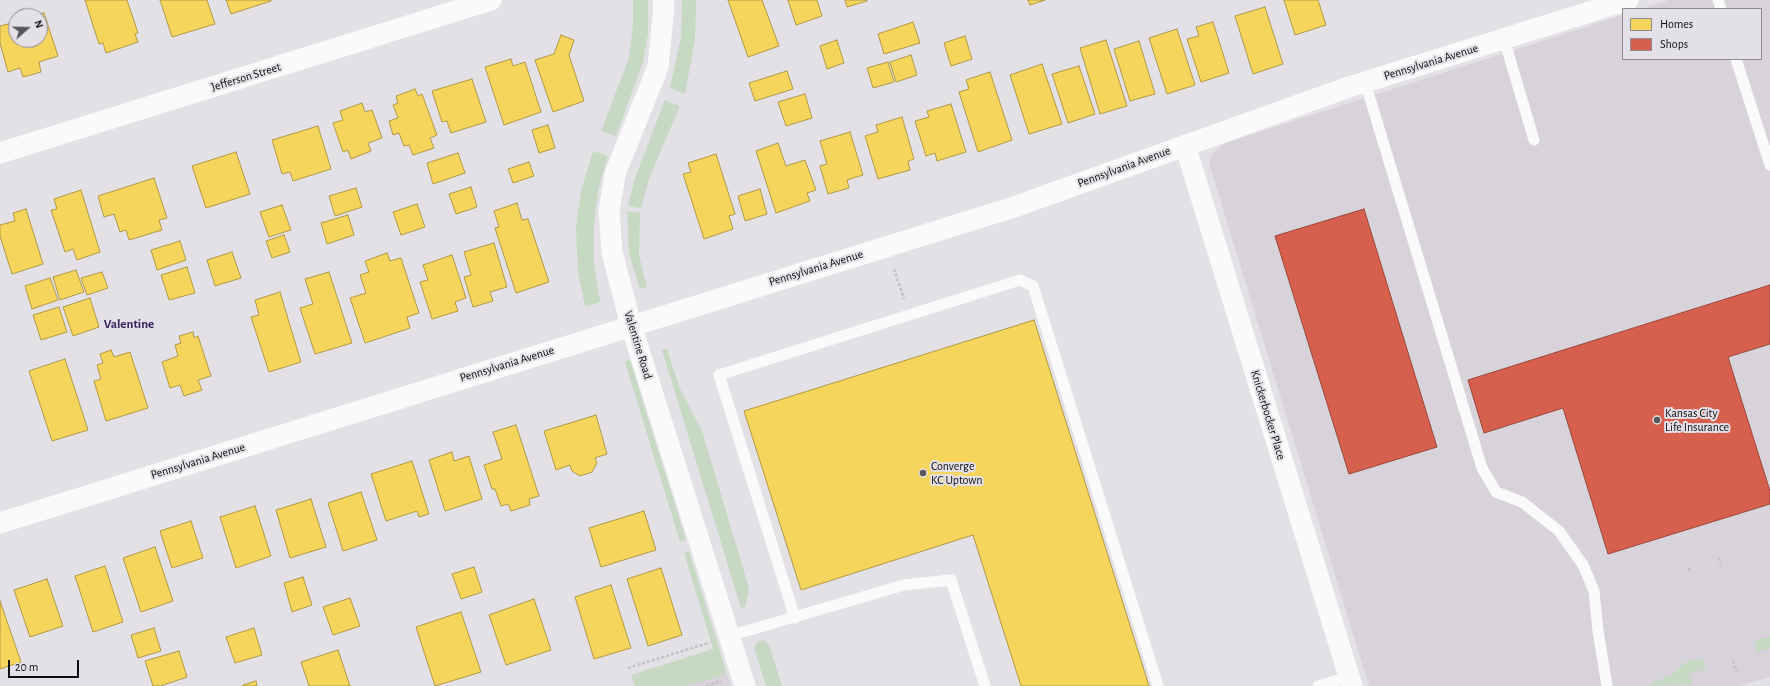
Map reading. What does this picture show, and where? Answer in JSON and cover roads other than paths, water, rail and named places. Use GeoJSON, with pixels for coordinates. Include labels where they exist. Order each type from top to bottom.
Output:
{"type":"FeatureCollection","features":[{"type":"Feature","properties":{"kind":"street","name":"Jefferson Street"},"geometry":{"type":"LineString","coordinates":[[0,153],[491,0]]}},
{"type":"Feature","properties":{"kind":"street","name":"Valentine Road"},"geometry":{"type":"LineString","coordinates":[[663,0],[664,6],[658,67],[615,174],[609,212],[612,252],[631,325],[745,686]]}},
{"type":"Feature","properties":{"kind":"street","name":"Pennsylvania Avenue"},"geometry":{"type":"LineString","coordinates":[[0,523],[631,325],[1014,207],[1365,82],[1628,0]]}},
{"type":"Feature","properties":{"kind":"street","name":"Knickerbocker Place"},"geometry":{"type":"LineString","coordinates":[[1185,145],[1350,681]]}},
{"type":"Feature","properties":{"kind":"lane"},"geometry":{"type":"LineString","coordinates":[[1504,39],[1534,140]]}},
{"type":"Feature","properties":{"kind":"lane"},"geometry":{"type":"LineString","coordinates":[[1736,60],[1770,165]]}},
{"type":"Feature","properties":{"kind":"lane"},"geometry":{"type":"LineString","coordinates":[[1365,82],[1482,468],[1496,492],[1522,502],[1559,531],[1583,565],[1594,592],[1599,639],[1607,686]]}},
{"type":"Feature","properties":{"kind":"lane"},"geometry":{"type":"LineString","coordinates":[[795,618],[719,375],[1020,280],[1033,286],[1158,686]]}},
{"type":"Feature","properties":{"kind":"lane"},"geometry":{"type":"LineString","coordinates":[[729,636],[904,585],[951,580],[985,686]]}},
{"type":"Feature","properties":{"kind":"lane"},"geometry":{"type":"LineString","coordinates":[[1318,686],[1350,681]]}},
{"type":"Feature","properties":{"kind":"place","name":"Kansas City Life Insurance"},"geometry":{"type":"Point","coordinates":[1657,420]}},
{"type":"Feature","properties":{"kind":"place","name":"Converge KC Uptown"},"geometry":{"type":"Point","coordinates":[923,473]}},
{"type":"Feature","properties":{"kind":"district","name":"Valentine"},"geometry":{"type":"Point","coordinates":[129,324]}}]}
